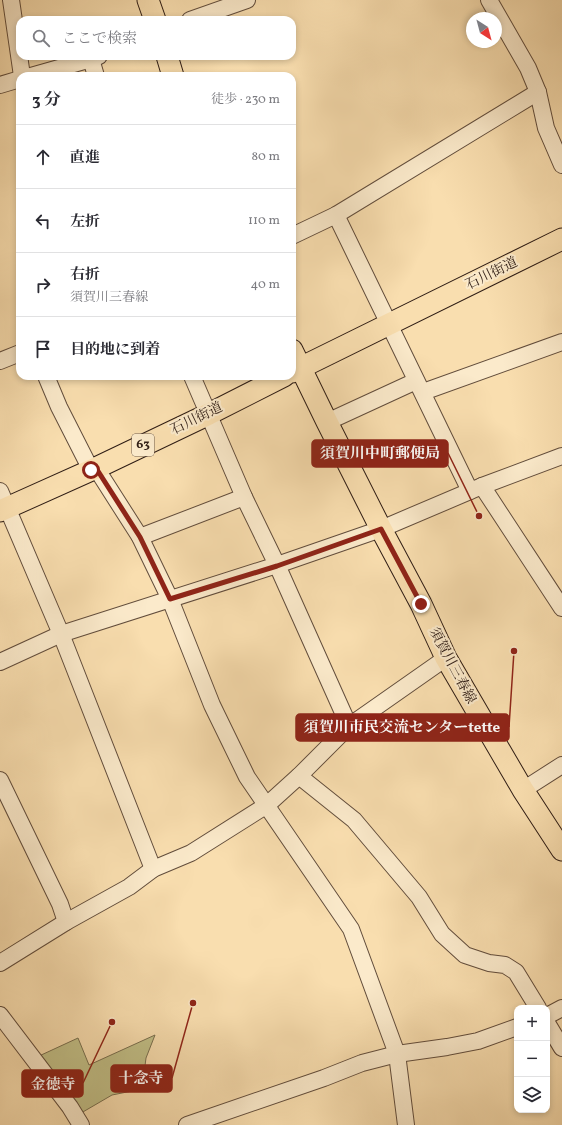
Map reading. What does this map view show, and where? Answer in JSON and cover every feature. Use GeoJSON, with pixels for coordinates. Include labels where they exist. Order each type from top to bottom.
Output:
{"type":"FeatureCollection","features":[{"type":"Feature","properties":{"kind":"main road"},"geometry":{"type":"LineString","coordinates":[[148,0],[154,16]]}},
{"type":"Feature","properties":{"kind":"main road"},"geometry":{"type":"LineString","coordinates":[[168,60],[172,72]]}},
{"type":"Feature","properties":{"kind":"main road","name":"石川街道"},"geometry":{"type":"LineString","coordinates":[[296,364],[389,324],[562,239]]}},
{"type":"Feature","properties":{"kind":"main road","name":"須賀川三春線"},"geometry":{"type":"LineString","coordinates":[[296,372],[327,422],[421,604],[446,658],[522,790],[562,850]]}},
{"type":"Feature","properties":{"kind":"main road","name":"石川街道"},"geometry":{"type":"LineString","coordinates":[[2,503],[94,469],[209,414],[268,380]]}},
{"type":"Feature","properties":{"kind":"street"},"geometry":{"type":"LineString","coordinates":[[11,0],[16,35]]}},
{"type":"Feature","properties":{"kind":"street"},"geometry":{"type":"LineString","coordinates":[[201,16],[247,0]]}},
{"type":"Feature","properties":{"kind":"street"},"geometry":{"type":"LineString","coordinates":[[489,0],[528,68],[538,92],[546,128],[561,159]]}},
{"type":"Feature","properties":{"kind":"street"},"geometry":{"type":"LineString","coordinates":[[20,60],[21,72]]}},
{"type":"Feature","properties":{"kind":"street"},"geometry":{"type":"LineString","coordinates":[[45,72],[88,60]]}},
{"type":"Feature","properties":{"kind":"street"},"geometry":{"type":"LineString","coordinates":[[95,60],[96,72]]}},
{"type":"Feature","properties":{"kind":"street"},"geometry":{"type":"LineString","coordinates":[[0,85],[16,80]]}},
{"type":"Feature","properties":{"kind":"street"},"geometry":{"type":"LineString","coordinates":[[296,234],[336,215],[538,92]]}},
{"type":"Feature","properties":{"kind":"street"},"geometry":{"type":"LineString","coordinates":[[336,215],[420,386],[476,488],[561,609],[562,608]]}},
{"type":"Feature","properties":{"kind":"street"},"geometry":{"type":"LineString","coordinates":[[327,422],[420,386],[562,342]]}},
{"type":"Feature","properties":{"kind":"street"},"geometry":{"type":"LineString","coordinates":[[0,361],[16,355]]}},
{"type":"Feature","properties":{"kind":"street"},"geometry":{"type":"LineString","coordinates":[[48,380],[60,407],[94,469],[140,537],[170,599],[212,705],[247,777],[351,929],[397,1054],[406,1125]]}},
{"type":"Feature","properties":{"kind":"street"},"geometry":{"type":"LineString","coordinates":[[194,380],[244,497],[277,566],[349,726]]}},
{"type":"Feature","properties":{"kind":"street"},"geometry":{"type":"LineString","coordinates":[[0,662],[61,634],[277,566],[381,529],[476,488],[562,456]]}},
{"type":"Feature","properties":{"kind":"street"},"geometry":{"type":"LineString","coordinates":[[140,537],[244,497]]}},
{"type":"Feature","properties":{"kind":"street"},"geometry":{"type":"LineString","coordinates":[[2,503],[61,634],[153,869]]}},
{"type":"Feature","properties":{"kind":"street"},"geometry":{"type":"LineString","coordinates":[[0,962],[66,922],[129,887],[153,869],[191,854],[267,805],[299,776],[349,726],[446,658]]}},
{"type":"Feature","properties":{"kind":"street"},"geometry":{"type":"LineString","coordinates":[[522,790],[562,765]]}},
{"type":"Feature","properties":{"kind":"street"},"geometry":{"type":"LineString","coordinates":[[299,776],[354,820],[419,897],[442,934],[465,955],[489,963],[505,966],[516,972],[536,1005]]}},
{"type":"Feature","properties":{"kind":"street"},"geometry":{"type":"LineString","coordinates":[[0,780],[60,904],[66,922]]}},
{"type":"Feature","properties":{"kind":"street"},"geometry":{"type":"LineString","coordinates":[[550,1014],[562,1008]]}},
{"type":"Feature","properties":{"kind":"street"},"geometry":{"type":"LineString","coordinates":[[0,1015],[70,1107],[81,1125]]}},
{"type":"Feature","properties":{"kind":"street"},"geometry":{"type":"LineString","coordinates":[[187,1125],[324,1078],[362,1063],[397,1054],[478,1041],[514,1028]]}},
{"type":"Feature","properties":{"kind":"street"},"geometry":{"type":"LineString","coordinates":[[550,1028],[562,1048]]}},
{"type":"Feature","properties":{"kind":"shaded area"},"geometry":{"type":"Polygon","coordinates":[[[155,1035],[146,1058],[142,1089],[112,1095],[76,1116],[39,1056],[78,1038],[89,1065],[155,1035]]]}},
{"type":"Feature","properties":{"kind":"place","name":"須賀川中町郵便局"},"geometry":{"type":"Point","coordinates":[479,516]}},
{"type":"Feature","properties":{"kind":"place","name":"須賀川市民交流センターtette"},"geometry":{"type":"Point","coordinates":[514,651]}},
{"type":"Feature","properties":{"kind":"place","name":"十念寺"},"geometry":{"type":"Point","coordinates":[193,1003]}},
{"type":"Feature","properties":{"kind":"place","name":"金徳寺"},"geometry":{"type":"Point","coordinates":[112,1022]}},
{"type":"Feature","properties":{"kind":"route"},"geometry":{"type":"LineString","coordinates":[[91,470],[96,468],[140,537],[170,599],[277,566],[381,529],[421,604]]}}]}
